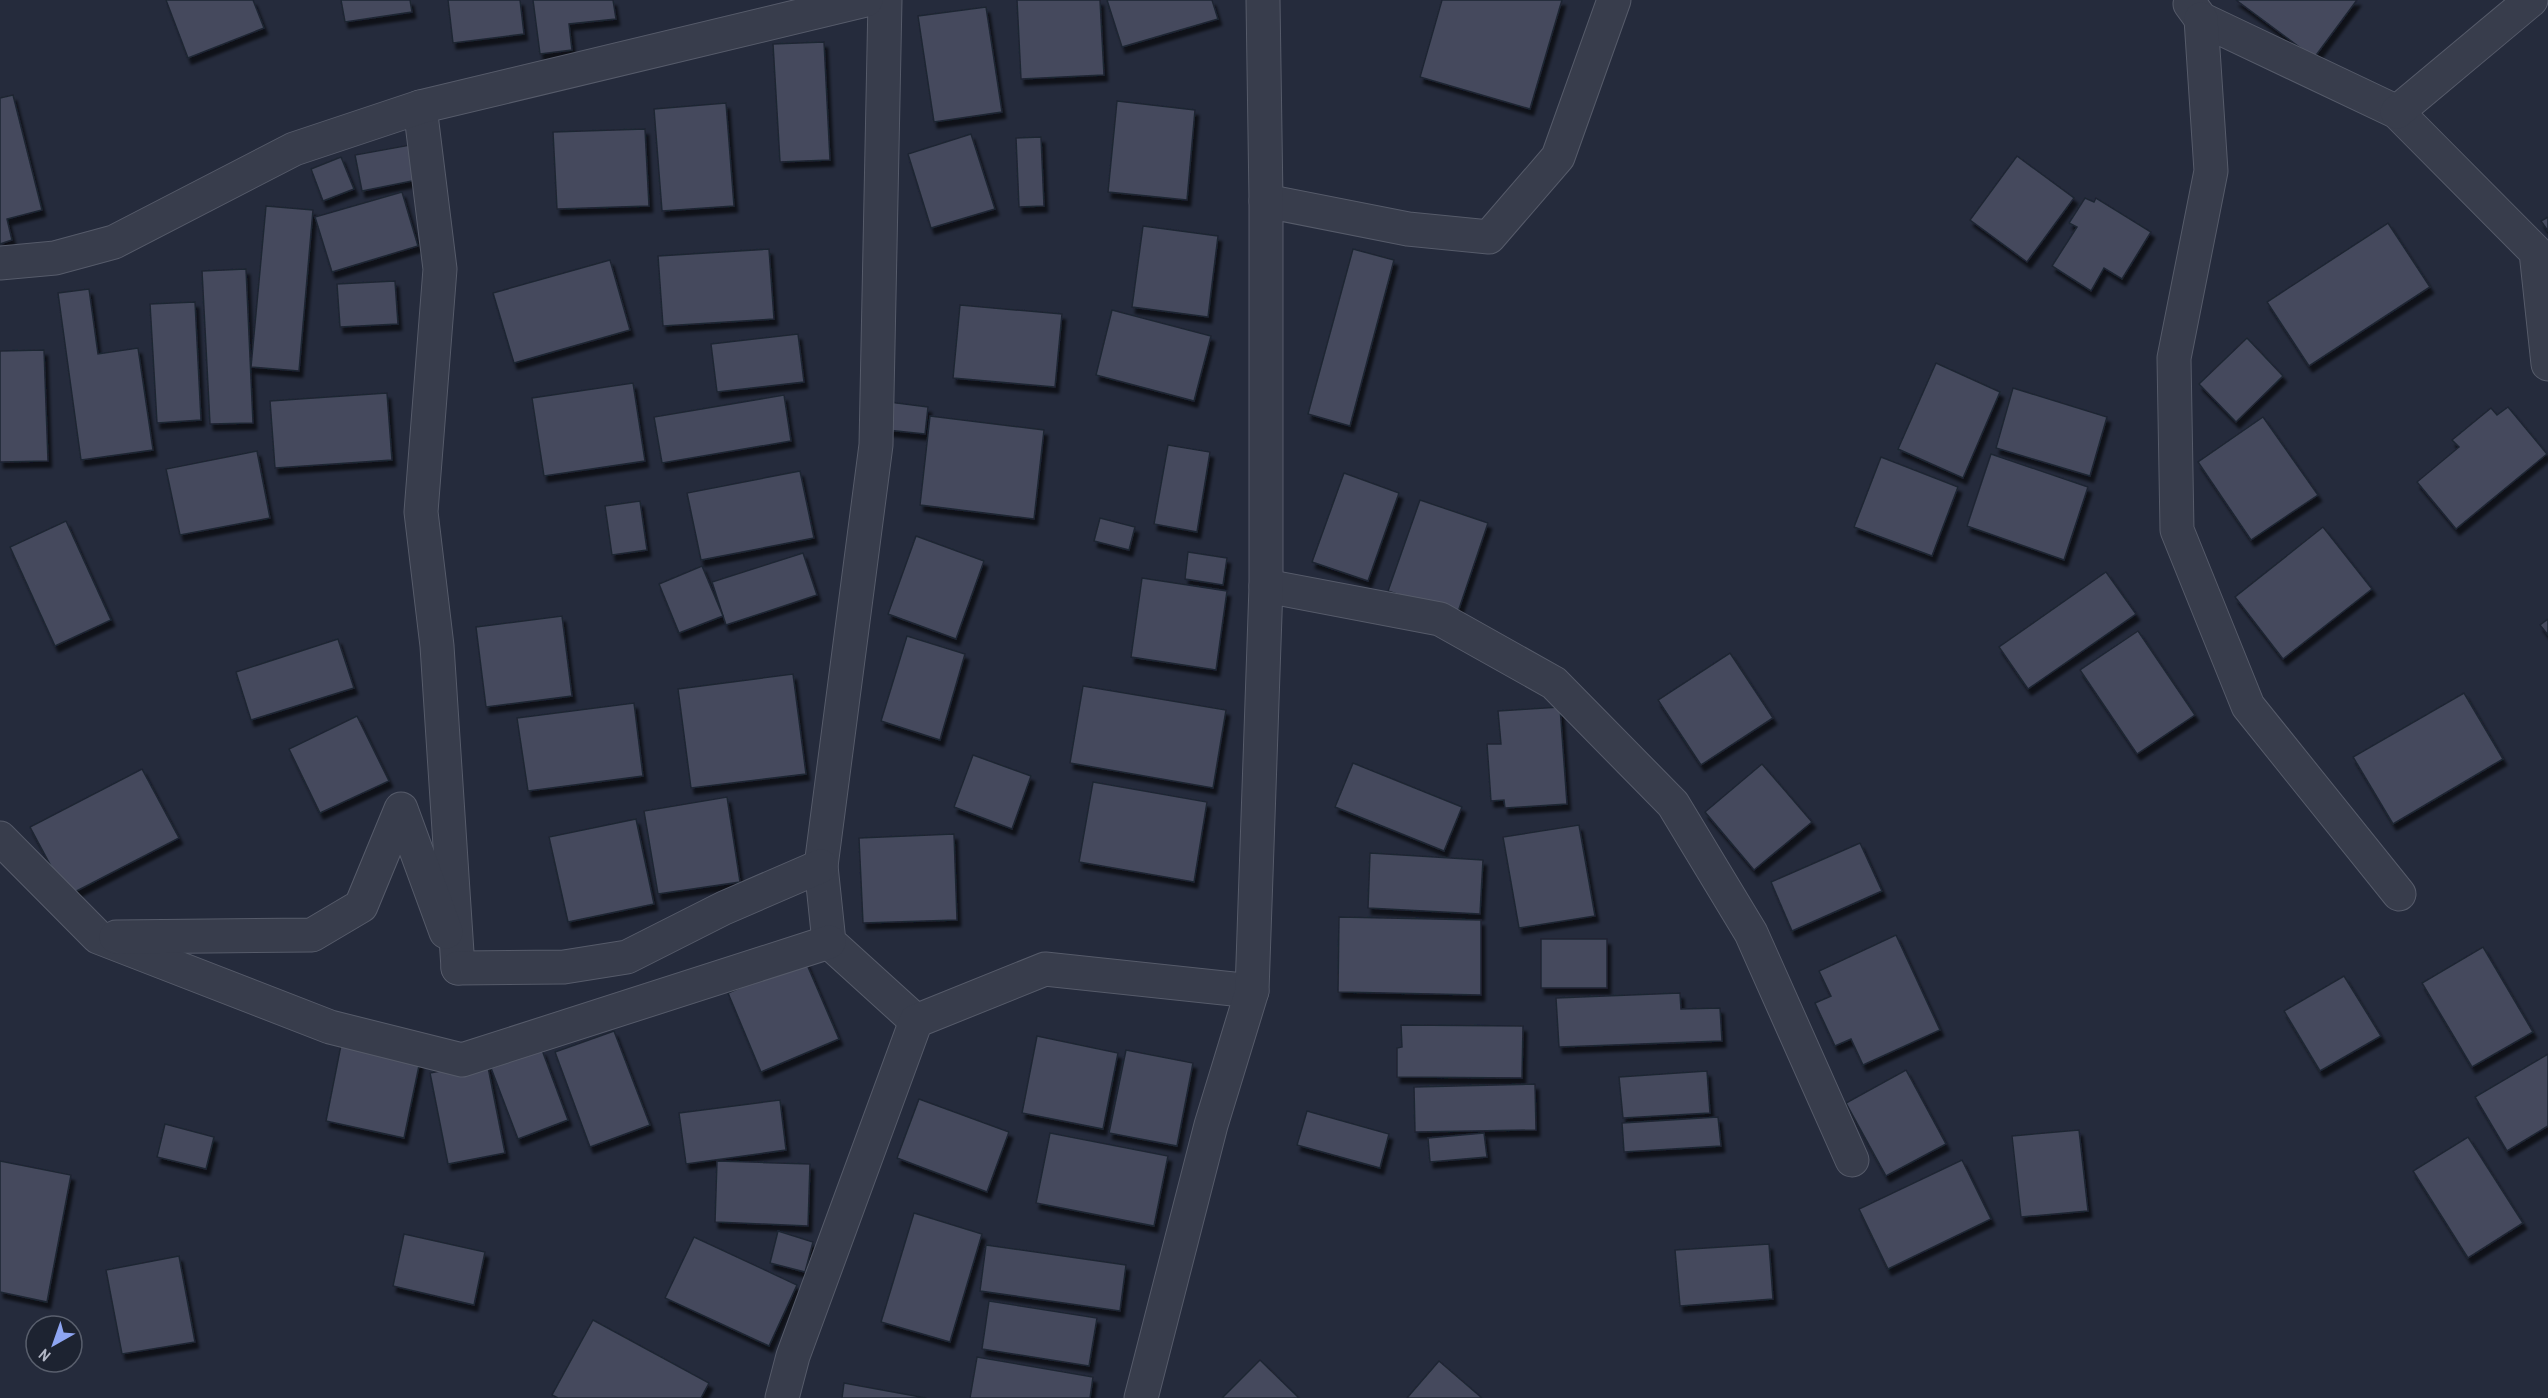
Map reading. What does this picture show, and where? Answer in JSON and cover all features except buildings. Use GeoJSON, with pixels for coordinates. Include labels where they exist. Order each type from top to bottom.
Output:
{"type":"FeatureCollection","features":[{"type":"Feature","properties":{"kind":"street"},"geometry":{"type":"LineString","coordinates":[[0,263],[55,258],[114,242],[294,149],[420,107],[866,0]]}},
{"type":"Feature","properties":{"kind":"street"},"geometry":{"type":"LineString","coordinates":[[885,0],[876,445],[821,866],[829,942],[916,1021]]}},
{"type":"Feature","properties":{"kind":"street"},"geometry":{"type":"LineString","coordinates":[[1141,1398],[1211,1125],[1252,991],[1266,586],[1266,201],[1263,0]]}},
{"type":"Feature","properties":{"kind":"street"},"geometry":{"type":"LineString","coordinates":[[1266,201],[1408,229],[1489,237],[1558,157],[1614,0]]}},
{"type":"Feature","properties":{"kind":"street"},"geometry":{"type":"LineString","coordinates":[[2397,112],[2531,0]]}},
{"type":"Feature","properties":{"kind":"street"},"geometry":{"type":"LineString","coordinates":[[2194,9],[2397,112],[2536,252],[2548,364]]}},
{"type":"Feature","properties":{"kind":"street"},"geometry":{"type":"LineString","coordinates":[[2194,9],[2211,171],[2174,358],[2177,530],[2248,706],[2399,894]]}},
{"type":"Feature","properties":{"kind":"street"},"geometry":{"type":"LineString","coordinates":[[420,107],[440,269],[421,512],[437,646],[458,968]]}},
{"type":"Feature","properties":{"kind":"street"},"geometry":{"type":"LineString","coordinates":[[1266,586],[1440,619],[1554,683],[1672,804],[1751,933],[1852,1160]]}},
{"type":"Feature","properties":{"kind":"street"},"geometry":{"type":"LineString","coordinates":[[98,937],[312,935],[361,906],[401,809],[458,968]]}},
{"type":"Feature","properties":{"kind":"street"},"geometry":{"type":"LineString","coordinates":[[0,838],[98,937],[330,1027],[462,1060],[829,942]]}},
{"type":"Feature","properties":{"kind":"street"},"geometry":{"type":"LineString","coordinates":[[458,968],[564,967],[627,957],[724,908],[821,866]]}},
{"type":"Feature","properties":{"kind":"street"},"geometry":{"type":"LineString","coordinates":[[782,1398],[793,1356],[916,1021],[1045,969],[1252,991]]}}]}
